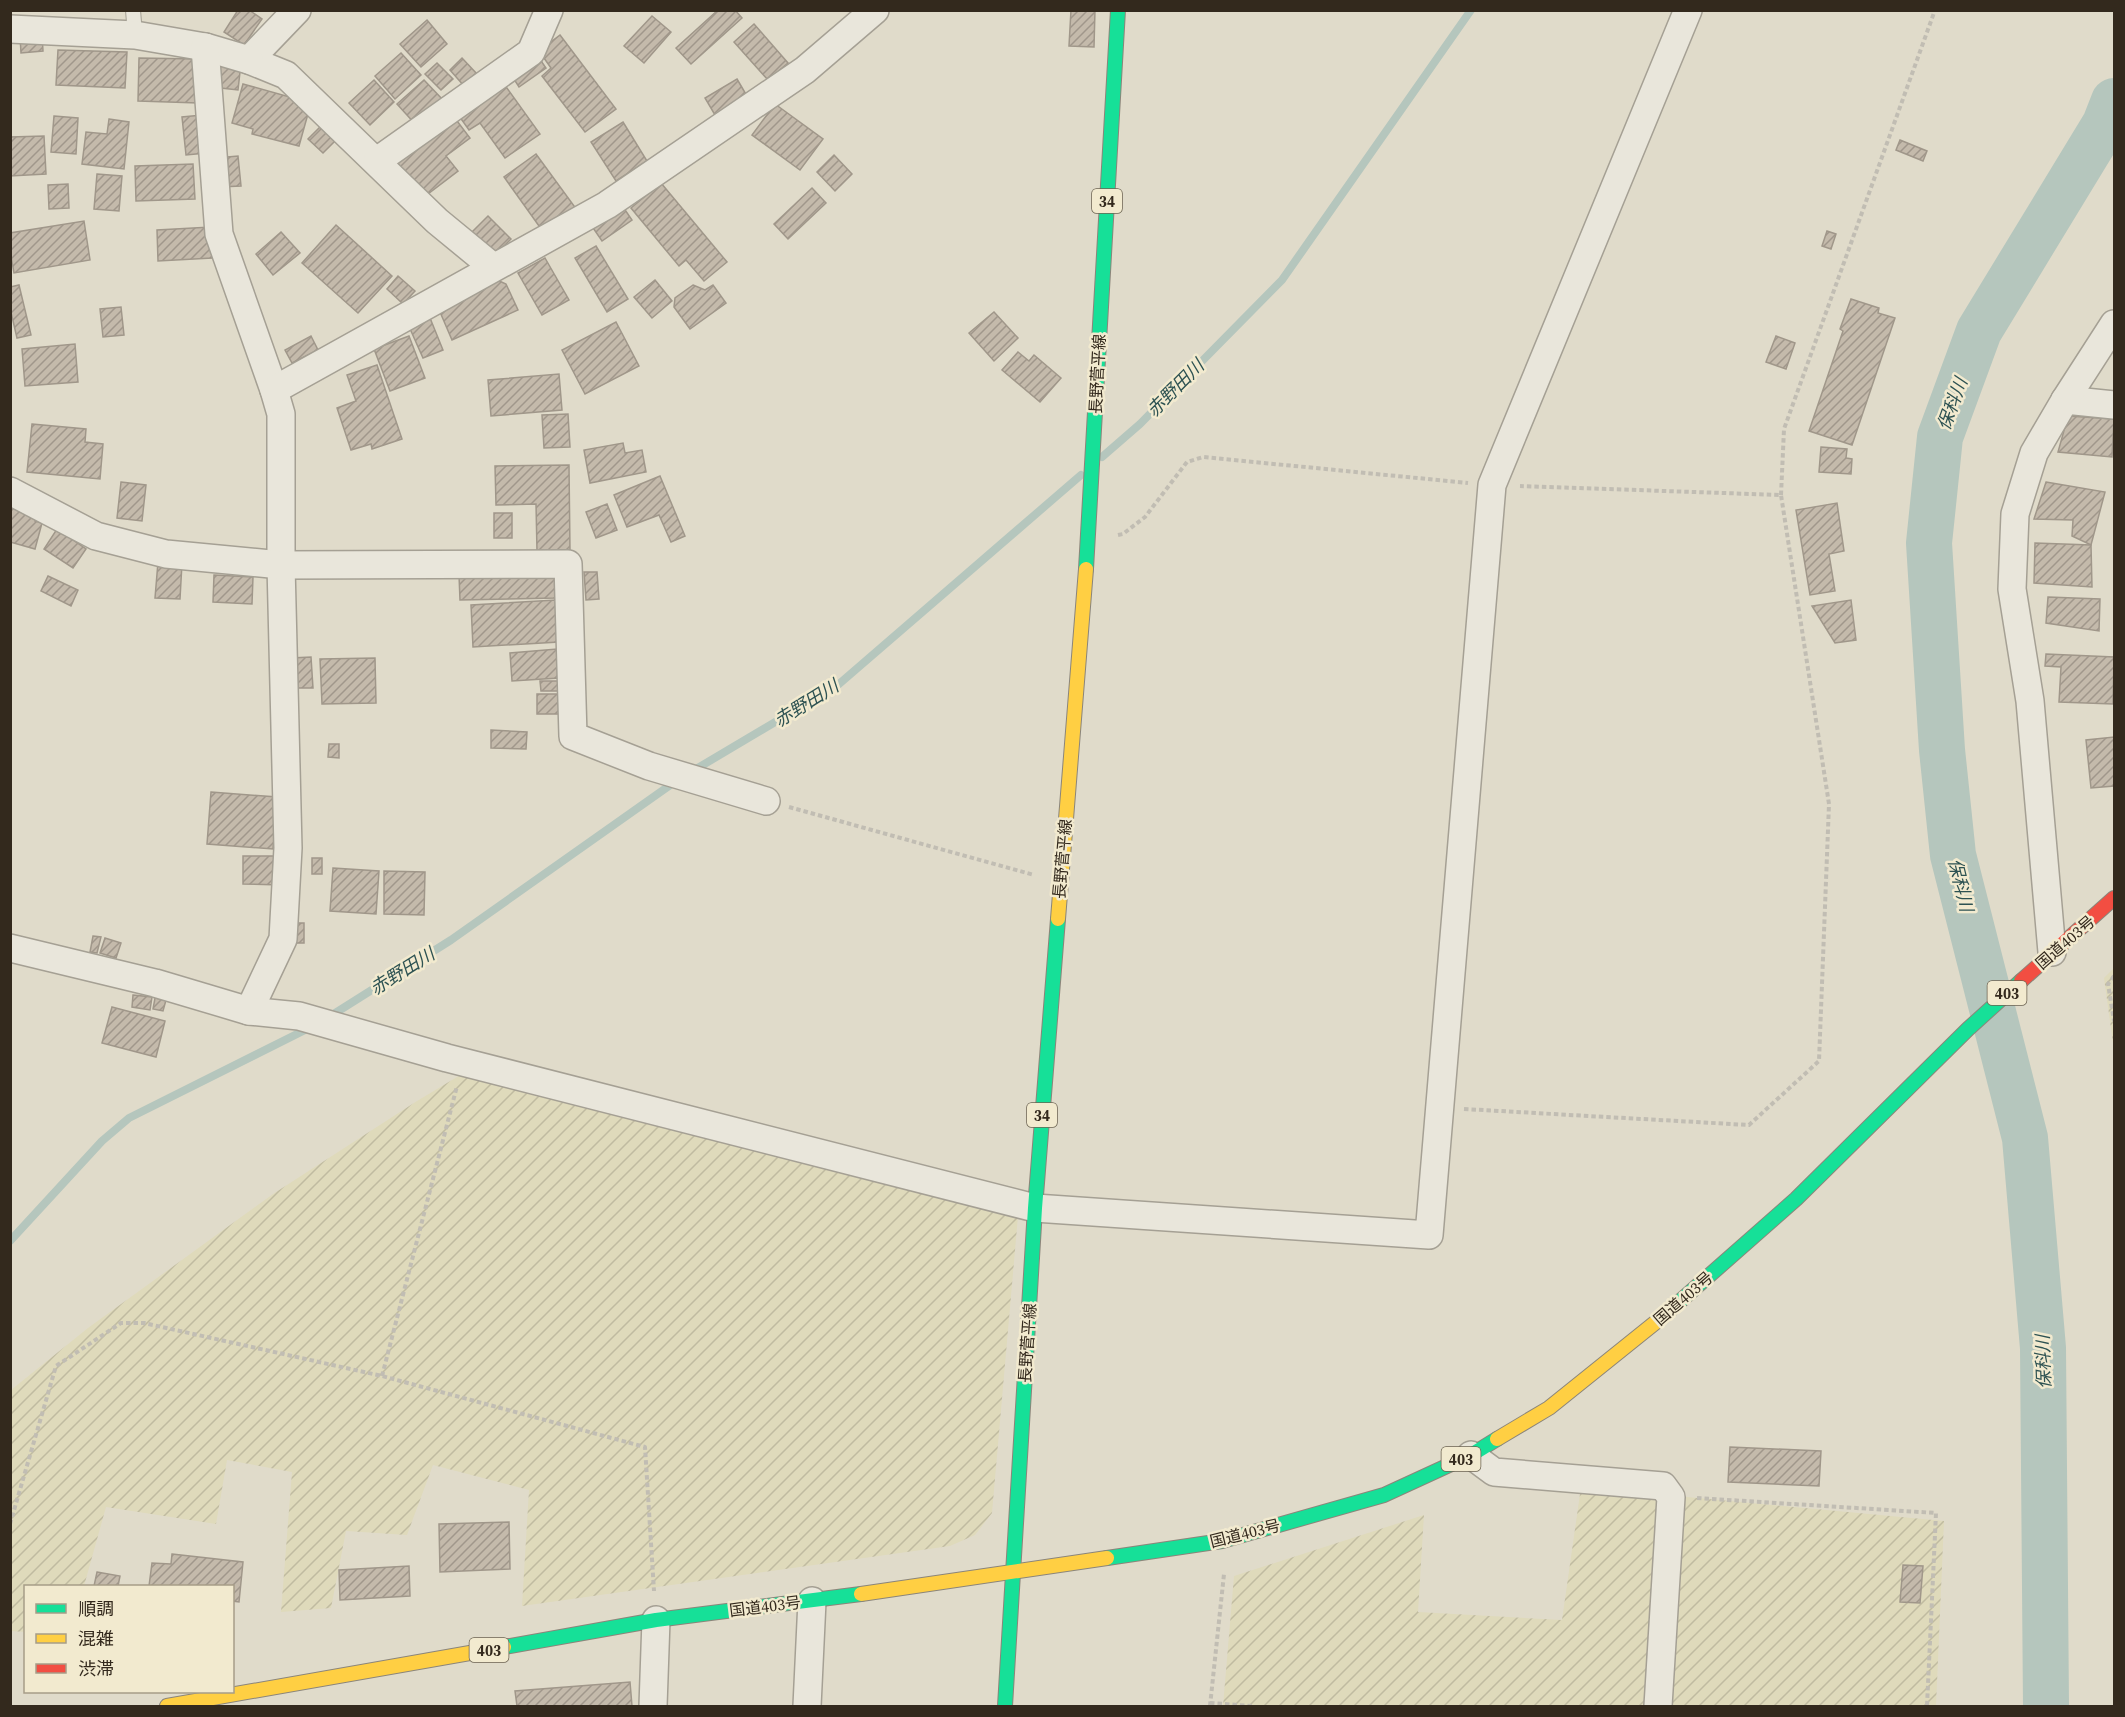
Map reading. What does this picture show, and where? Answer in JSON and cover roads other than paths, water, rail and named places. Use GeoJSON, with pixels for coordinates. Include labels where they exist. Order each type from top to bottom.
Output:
{"type":"FeatureCollection","features":[{"type":"Feature","properties":{"kind":"main road","name":"長野菅平線"},"geometry":{"type":"LineString","coordinates":[[1005,1707],[1035,1208],[1088,540],[1118,10]]}},
{"type":"Feature","properties":{"kind":"main road","name":"国道403号"},"geometry":{"type":"LineString","coordinates":[[167,1707],[656,1620],[812,1601],[1222,1541],[1384,1495],[1471,1455],[1549,1408],[1661,1318],[1796,1199],[1968,1029],[2115,898]]}},
{"type":"Feature","properties":{"kind":"street"},"geometry":{"type":"LineString","coordinates":[[249,60],[297,10]]}},
{"type":"Feature","properties":{"kind":"street"},"geometry":{"type":"LineString","coordinates":[[377,161],[531,52],[549,10]]}},
{"type":"Feature","properties":{"kind":"street"},"geometry":{"type":"LineString","coordinates":[[274,390],[607,205],[805,70],[875,10]]}},
{"type":"Feature","properties":{"kind":"street"},"geometry":{"type":"LineString","coordinates":[[10,948],[155,983],[249,1011],[299,1016],[455,1060],[1035,1208],[1429,1234],[1492,485],[1688,10]]}},
{"type":"Feature","properties":{"kind":"street"},"geometry":{"type":"LineString","coordinates":[[10,29],[134,23],[249,60],[286,75],[437,221],[493,267]]}},
{"type":"Feature","properties":{"kind":"street"},"geometry":{"type":"LineString","coordinates":[[205,47],[219,234],[281,414],[281,565],[288,848],[283,939],[249,1011]]}},
{"type":"Feature","properties":{"kind":"street"},"geometry":{"type":"LineString","coordinates":[[2049,955],[2030,701],[2012,589],[2015,514],[2034,453],[2065,400],[2115,324]]}},
{"type":"Feature","properties":{"kind":"street"},"geometry":{"type":"LineString","coordinates":[[2065,400],[2115,405]]}},
{"type":"Feature","properties":{"kind":"street"},"geometry":{"type":"LineString","coordinates":[[10,491],[96,536],[166,554],[281,565],[568,564],[573,736],[649,766],[766,801]]}},
{"type":"Feature","properties":{"kind":"street"},"geometry":{"type":"LineString","coordinates":[[1471,1455],[1494,1472],[1663,1486],[1671,1497],[1658,1707]]}},
{"type":"Feature","properties":{"kind":"street"},"geometry":{"type":"LineString","coordinates":[[807,1707],[812,1601]]}},
{"type":"Feature","properties":{"kind":"street"},"geometry":{"type":"LineString","coordinates":[[653,1707],[656,1620]]}},
{"type":"Feature","properties":{"kind":"waterway","name":"赤野田川"},"geometry":{"type":"LineString","coordinates":[[1102,457],[1140,424],[1282,280],[1471,10]]}},
{"type":"Feature","properties":{"kind":"waterway","name":"保科川"},"geometry":{"type":"LineString","coordinates":[[2046,1706],[2043,1348],[2025,1138],[1953,855],[1942,750],[1929,543],[1940,437],[1979,331],[2105,124],[2114,101]]}},
{"type":"Feature","properties":{"kind":"waterway","name":"赤野田川"},"geometry":{"type":"LineString","coordinates":[[691,772],[839,684],[1081,475]]}},
{"type":"Feature","properties":{"kind":"waterway","name":"赤野田川"},"geometry":{"type":"LineString","coordinates":[[329,1017],[451,940],[676,781]]}},
{"type":"Feature","properties":{"kind":"waterway","name":"赤野田川"},"geometry":{"type":"LineString","coordinates":[[10,1241],[102,1141],[129,1118],[311,1027]]}}]}
